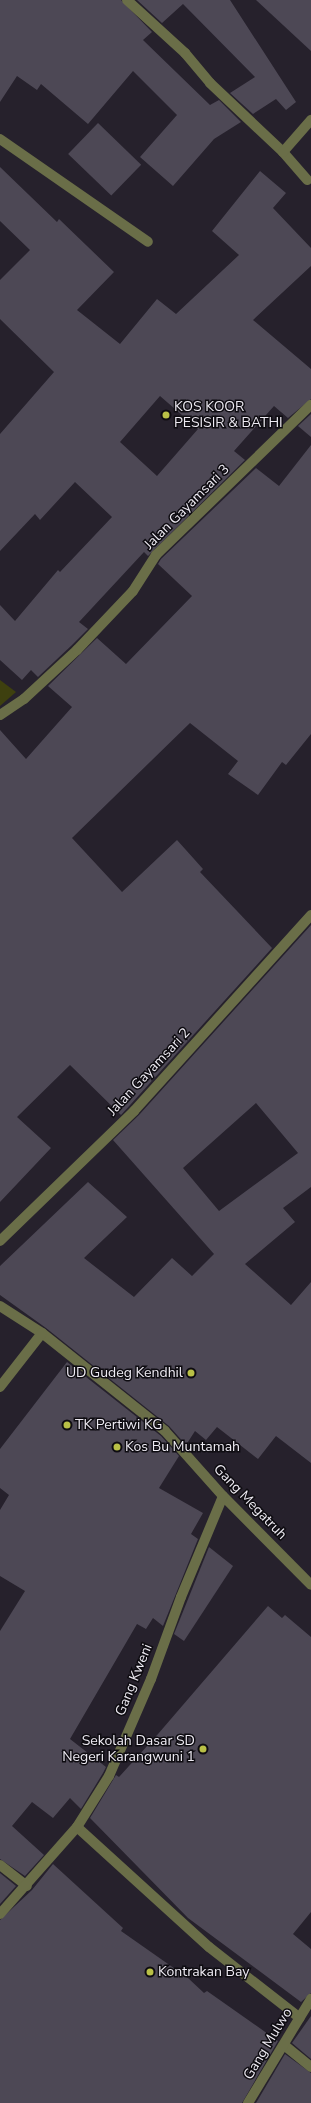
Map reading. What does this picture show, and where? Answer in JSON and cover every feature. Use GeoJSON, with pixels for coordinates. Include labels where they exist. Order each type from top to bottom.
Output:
{"type":"FeatureCollection","features":[{"type":"Feature","properties":{"kind":"street"},"geometry":{"type":"LineString","coordinates":[[127,0],[185,52],[223,96],[283,152],[307,180]]}},
{"type":"Feature","properties":{"kind":"street"},"geometry":{"type":"LineString","coordinates":[[283,152],[311,120]]}},
{"type":"Feature","properties":{"kind":"street"},"geometry":{"type":"LineString","coordinates":[[0,140],[148,242]]}},
{"type":"Feature","properties":{"kind":"street","name":"Jalan Gayamsari 3"},"geometry":{"type":"LineString","coordinates":[[0,715],[24,699],[77,650],[133,592],[156,555],[311,404]]}},
{"type":"Feature","properties":{"kind":"street","name":"Jalan Gayamsari 2"},"geometry":{"type":"LineString","coordinates":[[0,1240],[134,1111],[311,915]]}},
{"type":"Feature","properties":{"kind":"street","name":"Gang Megatruh"},"geometry":{"type":"LineString","coordinates":[[0,1306],[42,1333],[165,1431],[223,1496],[309,1579]]}},
{"type":"Feature","properties":{"kind":"street"},"geometry":{"type":"LineString","coordinates":[[0,1387],[42,1333]]}},
{"type":"Feature","properties":{"kind":"street","name":"Gang Kweni"},"geometry":{"type":"LineString","coordinates":[[0,1914],[27,1886],[77,1827],[109,1776],[151,1679],[181,1597],[223,1496]]}},
{"type":"Feature","properties":{"kind":"street"},"geometry":{"type":"LineString","coordinates":[[77,1827],[209,1947],[300,2018]]}},
{"type":"Feature","properties":{"kind":"street"},"geometry":{"type":"LineString","coordinates":[[0,1865],[27,1886]]}},
{"type":"Feature","properties":{"kind":"street","name":"Gang Mulwo"},"geometry":{"type":"LineString","coordinates":[[248,2103],[311,1999]]}},
{"type":"Feature","properties":{"kind":"street"},"geometry":{"type":"LineString","coordinates":[[284,2045],[311,2067]]}},
{"type":"Feature","properties":{"kind":"shaded area"},"geometry":{"type":"Polygon","coordinates":[[[0,680],[16,692],[0,706],[0,680]]]}},
{"type":"Feature","properties":{"kind":"building"},"geometry":{"type":"Polygon","coordinates":[[[0,0],[121,0],[152,32],[143,40],[210,105],[219,100],[241,122],[214,139],[173,186],[140,157],[177,115],[133,71],[88,124],[41,84],[37,90],[17,76],[0,102],[0,0]]]}},
{"type":"Feature","properties":{"kind":"building"},"geometry":{"type":"Polygon","coordinates":[[[137,0],[230,0],[296,102],[286,110],[276,99],[253,114],[230,93],[255,77],[183,4],[162,23],[137,0]]]}},
{"type":"Feature","properties":{"kind":"building"},"geometry":{"type":"Polygon","coordinates":[[[256,0],[311,0],[311,51],[256,0]]]}},
{"type":"Feature","properties":{"kind":"building"},"geometry":{"type":"Polygon","coordinates":[[[98,123],[141,165],[111,196],[68,154],[98,123]]]}},
{"type":"Feature","properties":{"kind":"building"},"geometry":{"type":"Polygon","coordinates":[[[0,167],[57,222],[59,219],[114,272],[77,310],[120,344],[157,299],[176,314],[239,255],[212,231],[260,171],[286,193],[273,208],[311,248],[311,266],[253,320],[311,369],[311,399],[288,418],[274,406],[234,451],[245,460],[148,556],[144,552],[79,622],[88,629],[72,645],[38,677],[31,670],[22,680],[0,660],[0,605],[15,621],[58,570],[60,572],[112,517],[75,482],[40,520],[35,514],[0,551],[0,434],[54,372],[0,319],[0,280],[30,250],[0,221],[0,167]],[[160,396],[120,442],[157,476],[198,429],[160,396]]]}},
{"type":"Feature","properties":{"kind":"building"},"geometry":{"type":"Polygon","coordinates":[[[311,414],[311,437],[298,426],[311,414]]]}},
{"type":"Feature","properties":{"kind":"building"},"geometry":{"type":"Polygon","coordinates":[[[311,445],[311,734],[286,765],[282,762],[258,795],[228,774],[238,761],[190,723],[72,838],[122,892],[177,840],[203,869],[200,872],[272,948],[121,1115],[70,1065],[17,1117],[51,1148],[0,1202],[0,730],[26,759],[72,707],[48,686],[97,638],[126,664],[192,596],[158,564],[161,559],[256,468],[279,486],[311,445]]]}},
{"type":"Feature","properties":{"kind":"building"},"geometry":{"type":"Polygon","coordinates":[[[311,925],[311,1187],[283,1208],[295,1222],[245,1264],[291,1305],[311,1282],[311,1463],[276,1436],[258,1459],[217,1427],[206,1440],[195,1431],[186,1445],[169,1426],[46,1328],[0,1295],[0,1266],[88,1182],[127,1217],[84,1258],[134,1297],[172,1258],[192,1276],[214,1254],[113,1140],[139,1115],[311,925]],[[256,1103],[183,1168],[219,1211],[298,1153],[256,1103]]]}},
{"type":"Feature","properties":{"kind":"building"},"geometry":{"type":"Polygon","coordinates":[[[67,1362],[161,1436],[179,1456],[159,1488],[203,1513],[191,1534],[198,1539],[163,1626],[153,1618],[146,1629],[137,1624],[70,1739],[106,1767],[103,1773],[81,1809],[70,1798],[53,1818],[32,1802],[12,1826],[44,1855],[25,1876],[0,1859],[0,1631],[25,1591],[0,1576],[0,1510],[9,1495],[0,1488],[0,1449],[67,1362]]]}},
{"type":"Feature","properties":{"kind":"building"},"geometry":{"type":"Polygon","coordinates":[[[209,1547],[233,1566],[184,1641],[174,1634],[209,1547]]]}},
{"type":"Feature","properties":{"kind":"building"},"geometry":{"type":"Polygon","coordinates":[[[268,1606],[282,1618],[285,1615],[311,1637],[311,1912],[293,1934],[311,1949],[311,1993],[301,2002],[188,1918],[90,1818],[116,1775],[119,1777],[158,1734],[268,1606]]]}},
{"type":"Feature","properties":{"kind":"building"},"geometry":{"type":"Polygon","coordinates":[[[53,1864],[123,1928],[121,1931],[188,1978],[204,1993],[207,1991],[278,2041],[242,2103],[0,2103],[0,1920],[32,1890],[53,1864]]]}},
{"type":"Feature","properties":{"kind":"building"},"geometry":{"type":"Polygon","coordinates":[[[0,1873],[16,1886],[0,1904],[0,1873]]]}},
{"type":"Feature","properties":{"kind":"building"},"geometry":{"type":"Polygon","coordinates":[[[311,2016],[311,2059],[292,2043],[311,2016]]]}},
{"type":"Feature","properties":{"kind":"building"},"geometry":{"type":"Polygon","coordinates":[[[285,2054],[311,2073],[311,2103],[256,2103],[285,2054]]]}},
{"type":"Feature","properties":{"kind":"place","name":"KOS KOOR PESISIR & BATHI"},"geometry":{"type":"Point","coordinates":[166,415]}},
{"type":"Feature","properties":{"kind":"place","name":"UD Gudeg Kendhil"},"geometry":{"type":"Point","coordinates":[191,1373]}},
{"type":"Feature","properties":{"kind":"place","name":"TK Pertiwi KG"},"geometry":{"type":"Point","coordinates":[67,1425]}},
{"type":"Feature","properties":{"kind":"place","name":"Kos Bu Muntamah"},"geometry":{"type":"Point","coordinates":[117,1447]}},
{"type":"Feature","properties":{"kind":"place","name":"Sekolah Dasar SD Negeri Karangwuni 1"},"geometry":{"type":"Point","coordinates":[203,1749]}},
{"type":"Feature","properties":{"kind":"place","name":"Kontrakan Bay"},"geometry":{"type":"Point","coordinates":[150,1972]}}]}
